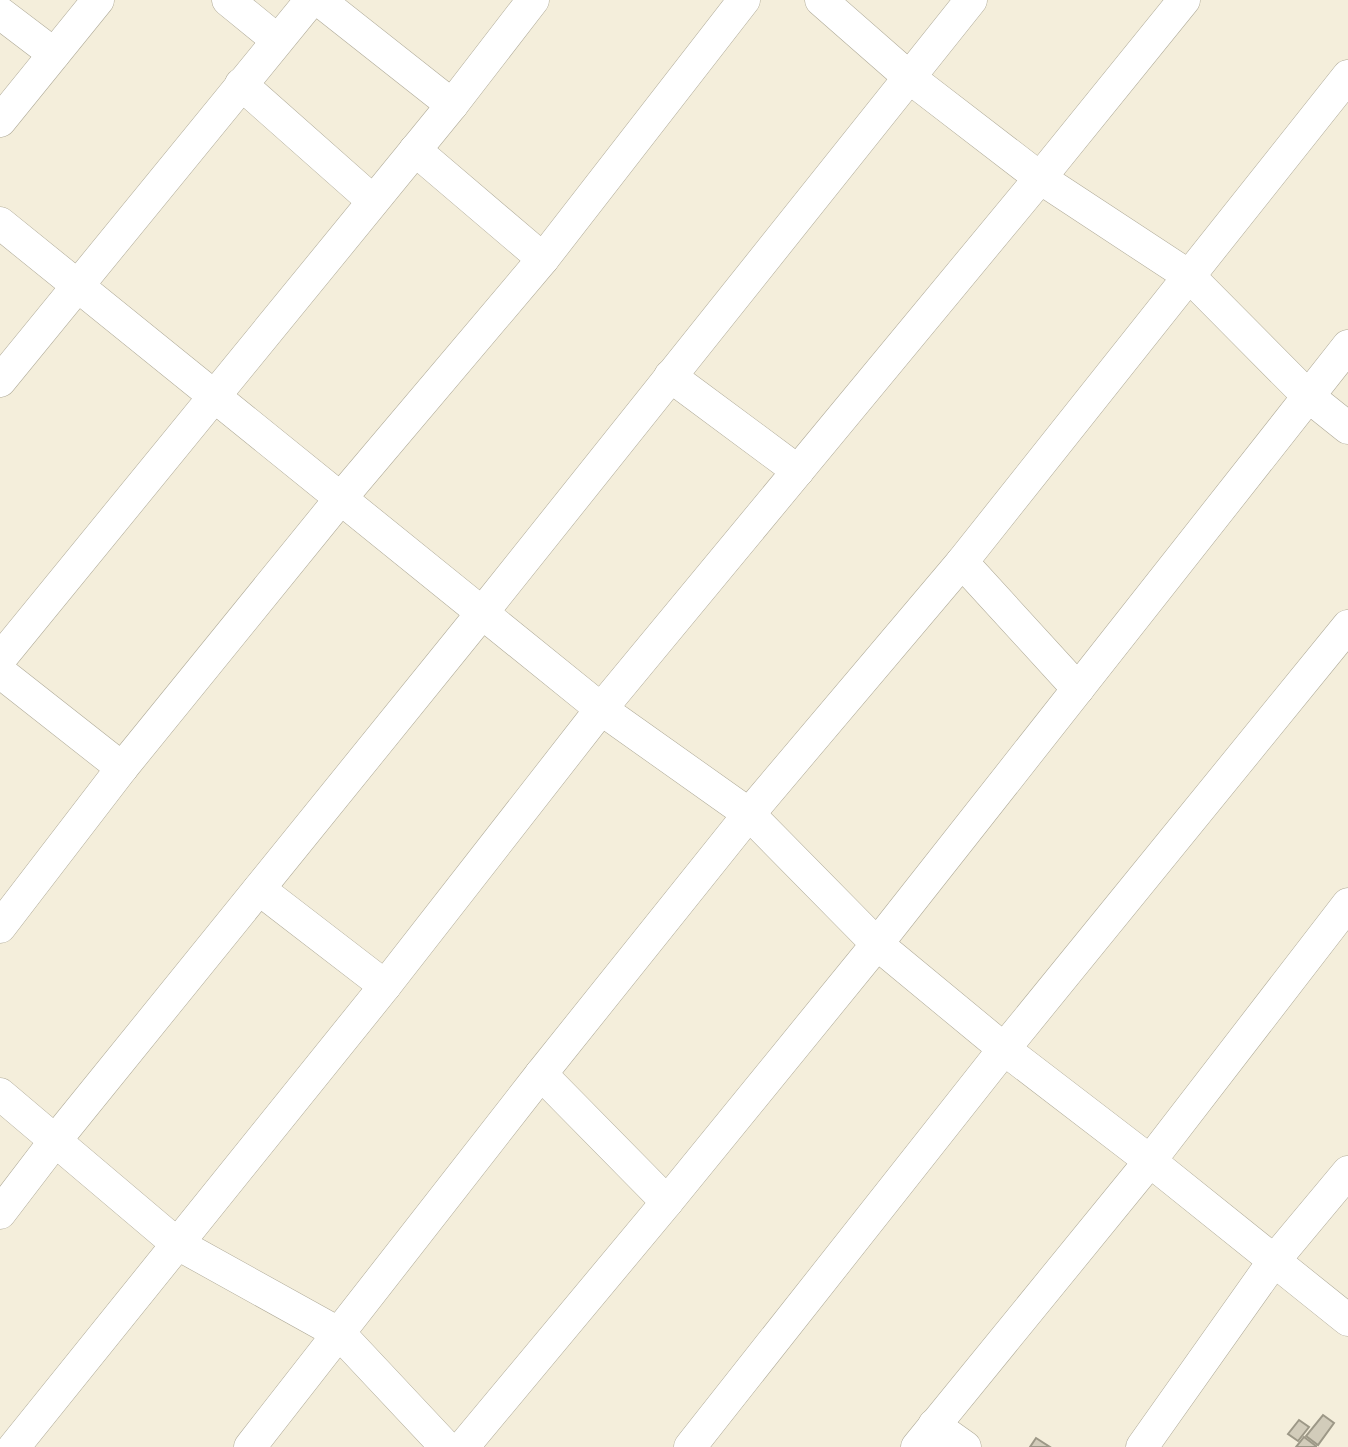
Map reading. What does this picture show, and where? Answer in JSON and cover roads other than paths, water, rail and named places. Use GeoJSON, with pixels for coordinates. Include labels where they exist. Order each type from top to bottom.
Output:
{"type":"FeatureCollection","features":[{"type":"Feature","properties":{"kind":"street"},"geometry":{"type":"LineString","coordinates":[[0,121],[97,0]]}},
{"type":"Feature","properties":{"kind":"street"},"geometry":{"type":"LineString","coordinates":[[228,0],[277,40]]}},
{"type":"Feature","properties":{"kind":"street"},"geometry":{"type":"LineString","coordinates":[[0,381],[311,0]]}},
{"type":"Feature","properties":{"kind":"street"},"geometry":{"type":"LineString","coordinates":[[319,0],[452,105]]}},
{"type":"Feature","properties":{"kind":"street"},"geometry":{"type":"LineString","coordinates":[[0,659],[452,105],[533,0]]}},
{"type":"Feature","properties":{"kind":"street"},"geometry":{"type":"LineString","coordinates":[[0,927],[121,768],[341,498],[542,259],[744,0]]}},
{"type":"Feature","properties":{"kind":"street"},"geometry":{"type":"LineString","coordinates":[[821,0],[910,78],[1040,178],[1189,276],[1308,396],[1348,428]]}},
{"type":"Feature","properties":{"kind":"street"},"geometry":{"type":"LineString","coordinates":[[0,1213],[55,1140],[482,613],[971,0]]}},
{"type":"Feature","properties":{"kind":"street"},"geometry":{"type":"LineString","coordinates":[[14,1447],[176,1242],[385,986],[601,709],[1184,0]]}},
{"type":"Feature","properties":{"kind":"street"},"geometry":{"type":"LineString","coordinates":[[0,13],[54,54]]}},
{"type":"Feature","properties":{"kind":"street"},"geometry":{"type":"LineString","coordinates":[[250,1447],[541,1074],[749,814],[962,562],[1348,76]]}},
{"type":"Feature","properties":{"kind":"street"},"geometry":{"type":"LineString","coordinates":[[241,84],[373,201]]}},
{"type":"Feature","properties":{"kind":"street"},"geometry":{"type":"LineString","coordinates":[[415,150],[542,259]]}},
{"type":"Feature","properties":{"kind":"street"},"geometry":{"type":"LineString","coordinates":[[0,223],[601,709],[749,814],[877,944],[1004,1049],[1150,1161],[1348,1320]]}},
{"type":"Feature","properties":{"kind":"street"},"geometry":{"type":"LineString","coordinates":[[463,1447],[877,944],[1348,346]]}},
{"type":"Feature","properties":{"kind":"street"},"geometry":{"type":"LineString","coordinates":[[670,376],[798,471]]}},
{"type":"Feature","properties":{"kind":"street"},"geometry":{"type":"LineString","coordinates":[[962,562],[1078,689]]}},
{"type":"Feature","properties":{"kind":"street"},"geometry":{"type":"LineString","coordinates":[[690,1447],[1004,1049],[1348,626]]}},
{"type":"Feature","properties":{"kind":"street"},"geometry":{"type":"LineString","coordinates":[[0,672],[121,768]]}},
{"type":"Feature","properties":{"kind":"street"},"geometry":{"type":"LineString","coordinates":[[259,889],[385,986]]}},
{"type":"Feature","properties":{"kind":"street"},"geometry":{"type":"LineString","coordinates":[[965,1447],[926,1436],[1150,1161],[1348,906]]}},
{"type":"Feature","properties":{"kind":"street"},"geometry":{"type":"LineString","coordinates":[[541,1074],[667,1202]]}},
{"type":"Feature","properties":{"kind":"street"},"geometry":{"type":"LineString","coordinates":[[0,1094],[176,1242],[340,1334],[446,1447]]}},
{"type":"Feature","properties":{"kind":"street"},"geometry":{"type":"LineString","coordinates":[[1142,1447],[1273,1262],[1348,1172]]}}]}
